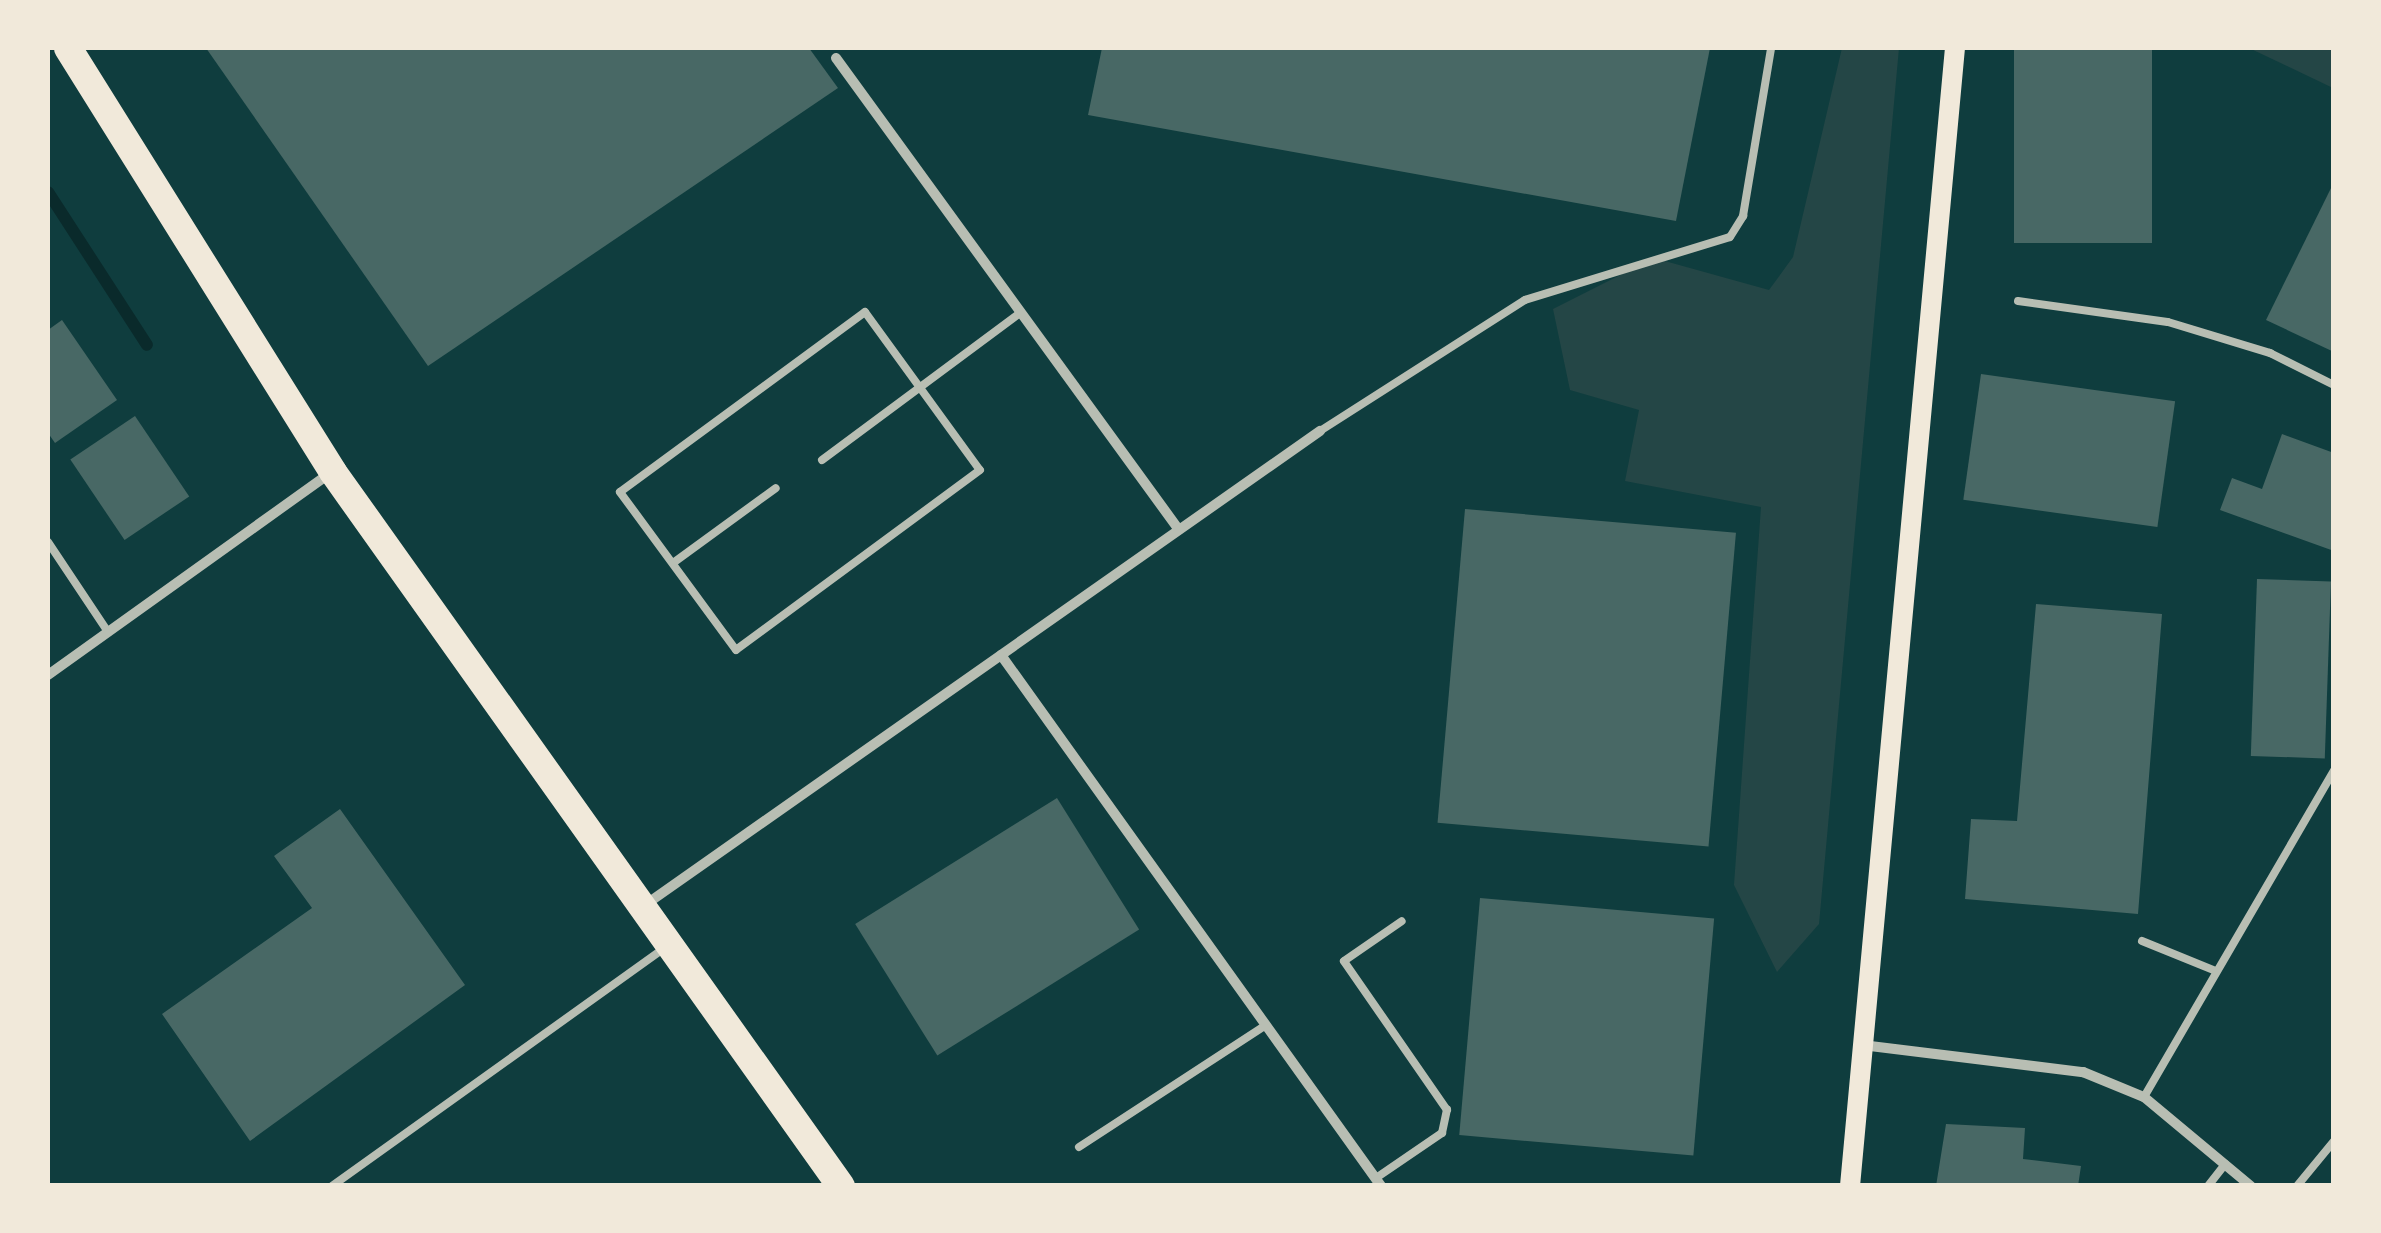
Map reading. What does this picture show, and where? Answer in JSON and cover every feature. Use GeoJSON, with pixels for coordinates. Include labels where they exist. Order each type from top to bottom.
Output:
{"type":"FeatureCollection","features":[{"type":"Feature","properties":{"kind":"highway"},"geometry":{"type":"LineString","coordinates":[[68,48],[333,472],[667,947],[841,1186]]}},
{"type":"Feature","properties":{"kind":"main road"},"geometry":{"type":"LineString","coordinates":[[1850,1186],[1955,48]]}},
{"type":"Feature","properties":{"kind":"street"},"geometry":{"type":"LineString","coordinates":[[836,58],[1179,530]]}},
{"type":"Feature","properties":{"kind":"street"},"geometry":{"type":"LineString","coordinates":[[640,909],[1320,431]]}},
{"type":"Feature","properties":{"kind":"street"},"geometry":{"type":"LineString","coordinates":[[48,675],[106,629],[333,472]]}},
{"type":"Feature","properties":{"kind":"street"},"geometry":{"type":"LineString","coordinates":[[1002,655],[1379,1182]]}},
{"type":"Feature","properties":{"kind":"street"},"geometry":{"type":"LineString","coordinates":[[1862,1045],[2082,1072],[2144,1097],[2251,1186]]}},
{"type":"Feature","properties":{"kind":"lane"},"geometry":{"type":"LineString","coordinates":[[1320,431],[1525,300],[1730,237],[1743,216],[1770,48]]}},
{"type":"Feature","properties":{"kind":"lane"},"geometry":{"type":"LineString","coordinates":[[2018,301],[2168,322],[2270,353],[2334,385]]}},
{"type":"Feature","properties":{"kind":"lane"},"geometry":{"type":"LineString","coordinates":[[864,312],[920,387],[980,470],[736,650],[620,492],[864,312]]}},
{"type":"Feature","properties":{"kind":"lane"},"geometry":{"type":"LineString","coordinates":[[822,460],[1022,312]]}},
{"type":"Feature","properties":{"kind":"lane"},"geometry":{"type":"LineString","coordinates":[[673,563],[776,488]]}},
{"type":"Feature","properties":{"kind":"lane"},"geometry":{"type":"LineString","coordinates":[[48,542],[106,629]]}},
{"type":"Feature","properties":{"kind":"lane"},"geometry":{"type":"LineString","coordinates":[[2144,1097],[2334,770]]}},
{"type":"Feature","properties":{"kind":"lane"},"geometry":{"type":"LineString","coordinates":[[1379,1182],[1442,1133],[1447,1110],[1344,961],[1402,921]]}},
{"type":"Feature","properties":{"kind":"lane"},"geometry":{"type":"LineString","coordinates":[[2142,941],[2216,971]]}},
{"type":"Feature","properties":{"kind":"lane"},"geometry":{"type":"LineString","coordinates":[[332,1186],[667,947]]}},
{"type":"Feature","properties":{"kind":"lane"},"geometry":{"type":"LineString","coordinates":[[1079,1147],[1266,1026]]}},
{"type":"Feature","properties":{"kind":"lane"},"geometry":{"type":"LineString","coordinates":[[2297,1186],[2334,1141]]}},
{"type":"Feature","properties":{"kind":"lane"},"geometry":{"type":"LineString","coordinates":[[2208,1186],[2225,1164]]}},
{"type":"Feature","properties":{"kind":"shaded area"},"geometry":{"type":"Polygon","coordinates":[[[1842,48],[1899,48],[1819,924],[1777,972],[1734,885],[1761,507],[1625,481],[1639,410],[1570,390],[1553,309],[1654,258],[1769,290],[1793,257],[1842,48]]]}},
{"type":"Feature","properties":{"kind":"shaded area"},"geometry":{"type":"Polygon","coordinates":[[[2249,48],[2333,48],[2333,88],[2249,48]]]}},
{"type":"Feature","properties":{"kind":"building"},"geometry":{"type":"Polygon","coordinates":[[[206,48],[809,48],[838,88],[428,366],[206,48]]]}},
{"type":"Feature","properties":{"kind":"building"},"geometry":{"type":"Polygon","coordinates":[[[1102,48],[1710,48],[1676,221],[1088,115],[1102,48]]]}},
{"type":"Feature","properties":{"kind":"building"},"geometry":{"type":"Polygon","coordinates":[[[2014,48],[2152,48],[2152,243],[2014,243],[2014,48]]]}},
{"type":"Feature","properties":{"kind":"building"},"geometry":{"type":"Polygon","coordinates":[[[2334,182],[2334,352],[2266,320],[2334,182]]]}},
{"type":"Feature","properties":{"kind":"building"},"geometry":{"type":"Polygon","coordinates":[[[62,320],[117,400],[55,443],[48,433],[48,330],[62,320]]]}},
{"type":"Feature","properties":{"kind":"building"},"geometry":{"type":"Polygon","coordinates":[[[1981,374],[2175,401],[2157,527],[1963,500],[1981,374]]]}},
{"type":"Feature","properties":{"kind":"building"},"geometry":{"type":"Polygon","coordinates":[[[135,416],[189,496],[125,540],[70,460],[135,416]]]}},
{"type":"Feature","properties":{"kind":"building"},"geometry":{"type":"Polygon","coordinates":[[[2282,434],[2334,453],[2334,551],[2220,510],[2232,478],[2262,489],[2282,434]]]}},
{"type":"Feature","properties":{"kind":"building"},"geometry":{"type":"Polygon","coordinates":[[[1465,509],[1736,533],[1709,847],[1438,823],[1465,509]]]}},
{"type":"Feature","properties":{"kind":"building"},"geometry":{"type":"Polygon","coordinates":[[[2257,579],[2331,582],[2325,758],[2251,756],[2257,579]]]}},
{"type":"Feature","properties":{"kind":"building"},"geometry":{"type":"Polygon","coordinates":[[[2036,604],[2162,614],[2138,914],[1965,899],[1971,819],[2017,821],[2036,604]]]}},
{"type":"Feature","properties":{"kind":"building"},"geometry":{"type":"Polygon","coordinates":[[[1057,798],[1139,929],[937,1056],[855,924],[1057,798]]]}},
{"type":"Feature","properties":{"kind":"building"},"geometry":{"type":"Polygon","coordinates":[[[340,809],[465,985],[250,1141],[162,1014],[312,908],[274,856],[340,809]]]}},
{"type":"Feature","properties":{"kind":"building"},"geometry":{"type":"Polygon","coordinates":[[[1480,898],[1714,918],[1693,1156],[1459,1135],[1480,898]]]}},
{"type":"Feature","properties":{"kind":"building"},"geometry":{"type":"Polygon","coordinates":[[[1946,1124],[2025,1128],[2023,1159],[2081,1166],[2078,1186],[1936,1186],[1946,1124]]]}},
{"type":"Feature","properties":{"kind":"waterway"},"geometry":{"type":"LineString","coordinates":[[48,192],[147,345]]}}]}
